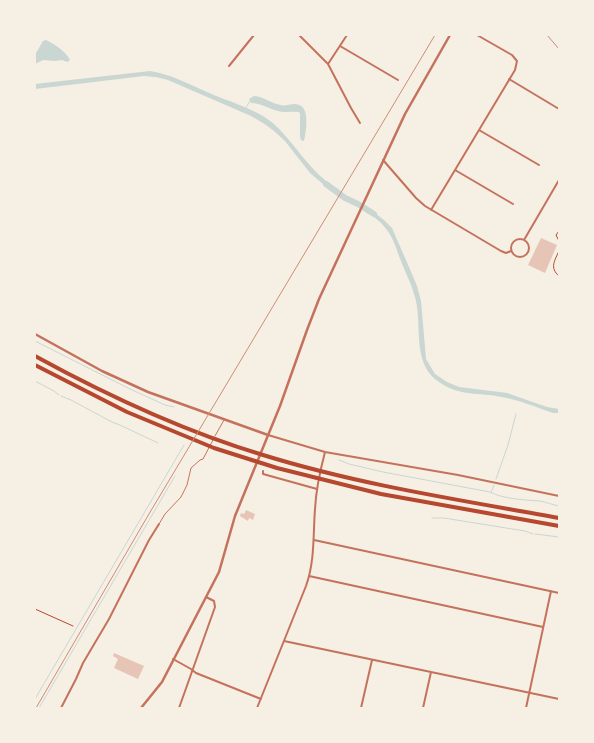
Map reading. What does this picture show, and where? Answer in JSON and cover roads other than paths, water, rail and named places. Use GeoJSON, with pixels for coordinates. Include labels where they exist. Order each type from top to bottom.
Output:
{"type":"FeatureCollection","features":[{"type":"Feature","properties":{"kind":"highway"},"geometry":{"type":"LineString","coordinates":[[35,356],[127,403],[256,453],[370,483],[559,518]]}},
{"type":"Feature","properties":{"kind":"highway"},"geometry":{"type":"LineString","coordinates":[[35,366],[127,412],[214,448],[261,464],[333,483],[559,526]]}},
{"type":"Feature","properties":{"kind":"street"},"geometry":{"type":"LineString","coordinates":[[229,66],[254,35]]}},
{"type":"Feature","properties":{"kind":"street"},"geometry":{"type":"LineString","coordinates":[[299,35],[328,64],[360,123]]}},
{"type":"Feature","properties":{"kind":"street"},"geometry":{"type":"LineString","coordinates":[[328,64],[347,35]]}},
{"type":"Feature","properties":{"kind":"street"},"geometry":{"type":"LineString","coordinates":[[141,708],[160,685],[219,572],[235,516],[268,435],[312,315],[410,102],[450,35]]}},
{"type":"Feature","properties":{"kind":"street"},"geometry":{"type":"LineString","coordinates":[[432,210],[517,65],[515,58],[477,35]]}},
{"type":"Feature","properties":{"kind":"street"},"geometry":{"type":"LineString","coordinates":[[340,46],[398,80]]}},
{"type":"Feature","properties":{"kind":"street"},"geometry":{"type":"LineString","coordinates":[[509,80],[559,109]]}},
{"type":"Feature","properties":{"kind":"street"},"geometry":{"type":"LineString","coordinates":[[479,130],[539,165]]}},
{"type":"Feature","properties":{"kind":"street"},"geometry":{"type":"LineString","coordinates":[[383,160],[416,198],[432,210],[501,251],[506,253],[510,251]]}},
{"type":"Feature","properties":{"kind":"street"},"geometry":{"type":"LineString","coordinates":[[455,170],[513,204]]}},
{"type":"Feature","properties":{"kind":"street"},"geometry":{"type":"LineString","coordinates":[[524,240],[559,180]]}},
{"type":"Feature","properties":{"kind":"street"},"geometry":{"type":"LineString","coordinates":[[518,239],[524,240],[529,247],[524,257],[514,256],[510,251],[512,242],[518,239]]}},
{"type":"Feature","properties":{"kind":"street"},"geometry":{"type":"LineString","coordinates":[[35,334],[102,371],[166,400],[268,435],[325,452],[458,475],[559,496]]}},
{"type":"Feature","properties":{"kind":"street"},"geometry":{"type":"LineString","coordinates":[[257,708],[309,576],[313,553],[317,489],[325,452]]}},
{"type":"Feature","properties":{"kind":"street"},"geometry":{"type":"LineString","coordinates":[[263,473],[317,489]]}},
{"type":"Feature","properties":{"kind":"street"},"geometry":{"type":"LineString","coordinates":[[61,708],[83,662],[109,619],[159,524]]}},
{"type":"Feature","properties":{"kind":"street"},"geometry":{"type":"LineString","coordinates":[[314,540],[559,593]]}},
{"type":"Feature","properties":{"kind":"street"},"geometry":{"type":"LineString","coordinates":[[309,576],[543,627]]}},
{"type":"Feature","properties":{"kind":"street"},"geometry":{"type":"LineString","coordinates":[[526,708],[551,591]]}},
{"type":"Feature","properties":{"kind":"street"},"geometry":{"type":"LineString","coordinates":[[178,708],[215,606],[214,602],[206,597]]}},
{"type":"Feature","properties":{"kind":"street"},"geometry":{"type":"LineString","coordinates":[[284,640],[559,700]]}},
{"type":"Feature","properties":{"kind":"street"},"geometry":{"type":"LineString","coordinates":[[173,660],[196,673],[261,699]]}},
{"type":"Feature","properties":{"kind":"street"},"geometry":{"type":"LineString","coordinates":[[362,708],[372,660]]}},
{"type":"Feature","properties":{"kind":"street"},"geometry":{"type":"LineString","coordinates":[[423,708],[431,672]]}},
{"type":"Feature","properties":{"kind":"lane"},"geometry":{"type":"LineString","coordinates":[[159,524],[165,514],[181,497],[187,485],[191,468],[203,459],[224,420]]}},
{"type":"Feature","properties":{"kind":"waterway"},"geometry":{"type":"LineString","coordinates":[[245,109],[250,101]]}},
{"type":"Feature","properties":{"kind":"waterway"},"geometry":{"type":"LineString","coordinates":[[326,184],[345,198],[374,214]]}},
{"type":"Feature","properties":{"kind":"waterway"},"geometry":{"type":"LineString","coordinates":[[35,341],[130,389],[165,405],[174,407]]}},
{"type":"Feature","properties":{"kind":"waterway"},"geometry":{"type":"LineString","coordinates":[[35,381],[59,395]]}},
{"type":"Feature","properties":{"kind":"waterway"},"geometry":{"type":"LineString","coordinates":[[61,396],[158,443]]}},
{"type":"Feature","properties":{"kind":"waterway"},"geometry":{"type":"LineString","coordinates":[[496,479],[516,414]]}},
{"type":"Feature","properties":{"kind":"waterway"},"geometry":{"type":"LineString","coordinates":[[35,699],[184,445]]}},
{"type":"Feature","properties":{"kind":"waterway"},"geometry":{"type":"LineString","coordinates":[[339,460],[383,472],[490,492],[508,498],[540,501],[559,506]]}},
{"type":"Feature","properties":{"kind":"waterway"},"geometry":{"type":"LineString","coordinates":[[39,708],[175,476]]}},
{"type":"Feature","properties":{"kind":"waterway"},"geometry":{"type":"LineString","coordinates":[[491,493],[494,485]]}},
{"type":"Feature","properties":{"kind":"waterway"},"geometry":{"type":"LineString","coordinates":[[432,518],[444,518],[525,531],[533,534]]}},
{"type":"Feature","properties":{"kind":"waterway"},"geometry":{"type":"LineString","coordinates":[[535,534],[559,537]]}},
{"type":"Feature","properties":{"kind":"railway"},"geometry":{"type":"LineString","coordinates":[[36,708],[146,519],[435,35]]}},
{"type":"Feature","properties":{"kind":"railway"},"geometry":{"type":"LineString","coordinates":[[547,35],[559,49]]}}]}
